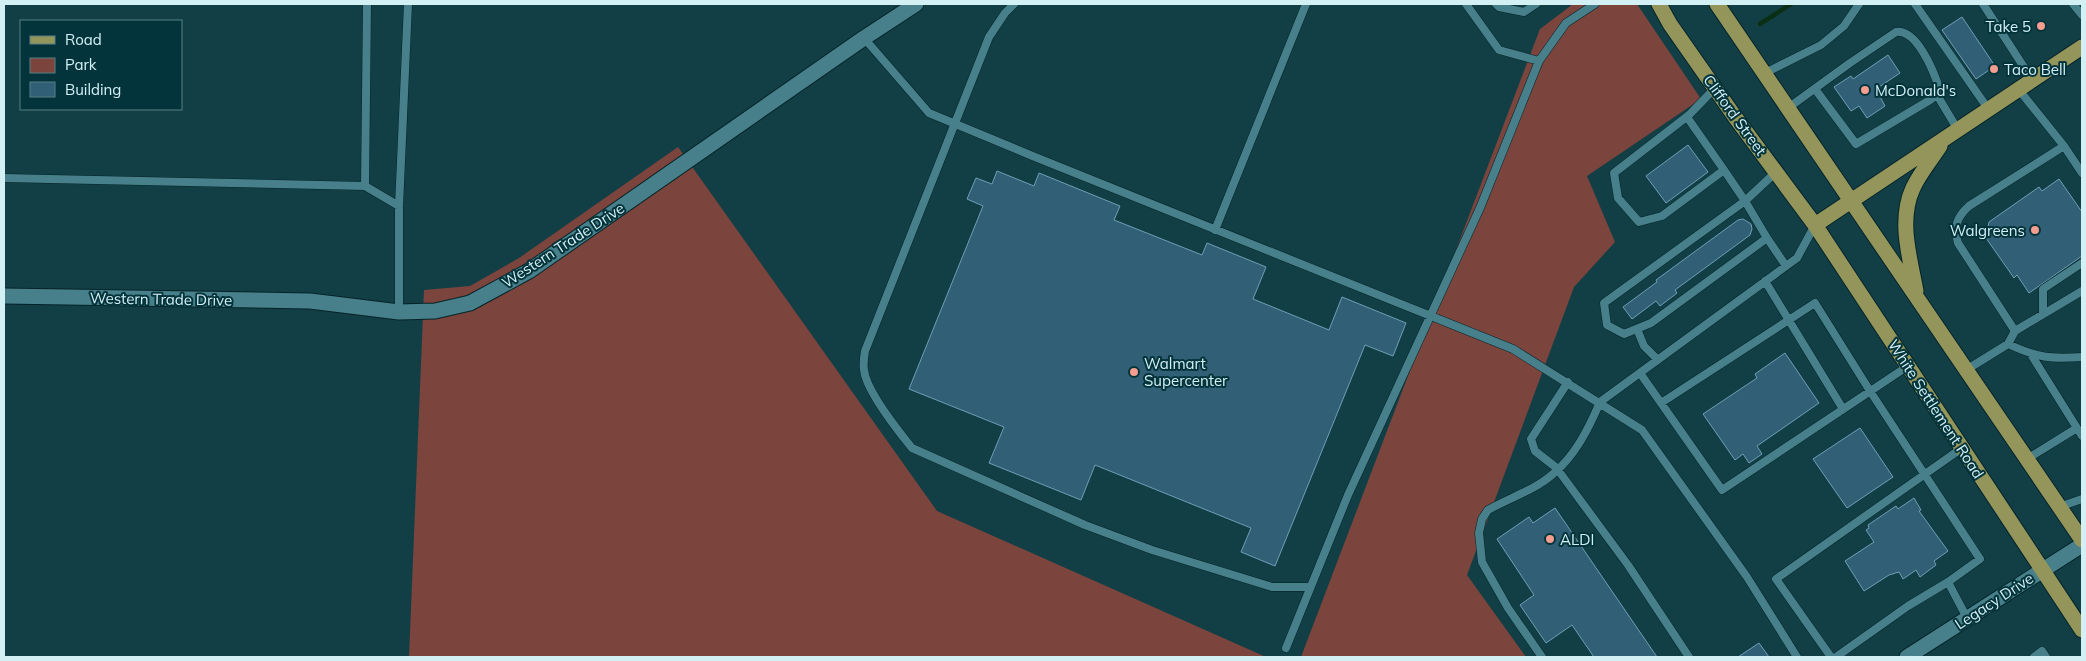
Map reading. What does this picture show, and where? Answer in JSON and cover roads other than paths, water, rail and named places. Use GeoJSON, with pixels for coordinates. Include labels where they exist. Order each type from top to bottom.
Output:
{"type":"FeatureCollection","features":[{"type":"Feature","properties":{"kind":"main road","name":"Clifford Street"},"geometry":{"type":"LineString","coordinates":[[1659,4],[1670,24],[1715,88],[1815,225]]}},
{"type":"Feature","properties":{"kind":"main road"},"geometry":{"type":"LineString","coordinates":[[1718,4],[2082,540]]}},
{"type":"Feature","properties":{"kind":"main road"},"geometry":{"type":"LineString","coordinates":[[1815,225],[2082,47]]}},
{"type":"Feature","properties":{"kind":"main road"},"geometry":{"type":"LineString","coordinates":[[1917,297],[1906,236],[1909,200],[1919,176],[1952,134]]}},
{"type":"Feature","properties":{"kind":"main road","name":"White Settlement Road"},"geometry":{"type":"LineString","coordinates":[[1815,225],[2082,630]]}},
{"type":"Feature","properties":{"kind":"street","name":"Western Trade Drive"},"geometry":{"type":"LineString","coordinates":[[4,296],[310,300],[399,312],[435,311],[470,303],[529,271],[864,38],[916,4]]}},
{"type":"Feature","properties":{"kind":"street","name":"Legacy Drive"},"geometry":{"type":"LineString","coordinates":[[1907,657],[2082,545]]}},
{"type":"Feature","properties":{"kind":"lane"},"geometry":{"type":"LineString","coordinates":[[365,186],[367,4]]}},
{"type":"Feature","properties":{"kind":"lane"},"geometry":{"type":"LineString","coordinates":[[399,312],[398,206],[408,4]]}},
{"type":"Feature","properties":{"kind":"lane"},"geometry":{"type":"LineString","coordinates":[[1014,4],[1005,13],[989,37],[865,350],[864,372],[869,385],[896,428],[912,448],[1085,526],[1152,550],[1272,587],[1310,587]]}},
{"type":"Feature","properties":{"kind":"lane"},"geometry":{"type":"LineString","coordinates":[[1215,230],[1306,4]]}},
{"type":"Feature","properties":{"kind":"lane"},"geometry":{"type":"LineString","coordinates":[[1466,4],[1499,50],[1539,61]]}},
{"type":"Feature","properties":{"kind":"lane"},"geometry":{"type":"LineString","coordinates":[[1496,4],[1499,7],[1524,12],[1536,4]]}},
{"type":"Feature","properties":{"kind":"lane"},"geometry":{"type":"LineString","coordinates":[[1286,648],[1348,495],[1480,208],[1539,61],[1566,23],[1595,4]]}},
{"type":"Feature","properties":{"kind":"lane"},"geometry":{"type":"LineString","coordinates":[[1765,74],[1821,45],[1844,26],[1858,4]]}},
{"type":"Feature","properties":{"kind":"lane"},"geometry":{"type":"LineString","coordinates":[[1916,4],[1989,110]]}},
{"type":"Feature","properties":{"kind":"lane"},"geometry":{"type":"LineString","coordinates":[[1983,4],[2033,81]]}},
{"type":"Feature","properties":{"kind":"lane"},"geometry":{"type":"LineString","coordinates":[[2073,4],[2082,15]]}},
{"type":"Feature","properties":{"kind":"lane"},"geometry":{"type":"LineString","coordinates":[[1788,108],[1815,89],[1896,32],[1901,31],[1919,44],[1940,88],[1936,95],[1856,144],[1815,89]]}},
{"type":"Feature","properties":{"kind":"lane"},"geometry":{"type":"LineString","coordinates":[[864,38],[929,113],[1215,230],[1514,349],[1600,402],[1642,430],[1747,577],[1797,657]]}},
{"type":"Feature","properties":{"kind":"lane"},"geometry":{"type":"LineString","coordinates":[[1715,88],[1687,117],[1614,173],[1618,198],[1638,222],[1662,216],[1724,170]]}},
{"type":"Feature","properties":{"kind":"lane"},"geometry":{"type":"LineString","coordinates":[[2019,90],[2064,146],[2082,173]]}},
{"type":"Feature","properties":{"kind":"lane"},"geometry":{"type":"LineString","coordinates":[[1936,95],[1952,134]]}},
{"type":"Feature","properties":{"kind":"lane"},"geometry":{"type":"LineString","coordinates":[[1687,117],[1745,201],[1786,266]]}},
{"type":"Feature","properties":{"kind":"lane"},"geometry":{"type":"LineString","coordinates":[[2014,331],[1958,243],[1955,231],[1956,224],[1962,212],[1970,206],[2064,146]]}},
{"type":"Feature","properties":{"kind":"lane"},"geometry":{"type":"LineString","coordinates":[[1767,238],[1651,323],[1624,334],[1607,325],[1604,303],[1745,201],[1776,172]]}},
{"type":"Feature","properties":{"kind":"lane"},"geometry":{"type":"LineString","coordinates":[[4,178],[365,186],[398,206]]}},
{"type":"Feature","properties":{"kind":"lane"},"geometry":{"type":"LineString","coordinates":[[1542,657],[1508,608],[1482,562],[1479,533],[1482,519],[1488,510],[1546,479],[1558,469],[1568,459],[1591,423],[1600,402],[1797,258],[1815,225]]}},
{"type":"Feature","properties":{"kind":"lane"},"geometry":{"type":"LineString","coordinates":[[2043,314],[2042,289],[2082,263]]}},
{"type":"Feature","properties":{"kind":"lane"},"geometry":{"type":"LineString","coordinates":[[1765,282],[1843,409]]}},
{"type":"Feature","properties":{"kind":"lane"},"geometry":{"type":"LineString","coordinates":[[1966,370],[2008,344],[2014,331],[2082,291]]}},
{"type":"Feature","properties":{"kind":"lane"},"geometry":{"type":"LineString","coordinates":[[1661,403],[1815,303],[1924,475],[1980,558],[1948,582],[1908,606],[1836,657]]}},
{"type":"Feature","properties":{"kind":"lane"},"geometry":{"type":"LineString","coordinates":[[1637,329],[1644,346],[1658,360]]}},
{"type":"Feature","properties":{"kind":"lane"},"geometry":{"type":"LineString","coordinates":[[2008,344],[2032,356],[2082,358]]}},
{"type":"Feature","properties":{"kind":"lane"},"geometry":{"type":"LineString","coordinates":[[2032,356],[2082,436]]}},
{"type":"Feature","properties":{"kind":"lane"},"geometry":{"type":"LineString","coordinates":[[1640,373],[1722,490],[1908,366]]}},
{"type":"Feature","properties":{"kind":"lane"},"geometry":{"type":"LineString","coordinates":[[1568,382],[1531,440],[1534,450],[1558,469],[1628,565],[1689,657]]}},
{"type":"Feature","properties":{"kind":"lane"},"geometry":{"type":"LineString","coordinates":[[2027,459],[2077,428]]}},
{"type":"Feature","properties":{"kind":"lane"},"geometry":{"type":"LineString","coordinates":[[1832,657],[1776,579],[1962,448]]}},
{"type":"Feature","properties":{"kind":"lane"},"geometry":{"type":"LineString","coordinates":[[2059,507],[2082,499]]}},
{"type":"Feature","properties":{"kind":"lane"},"geometry":{"type":"LineString","coordinates":[[1948,582],[1967,618]]}},
{"type":"Feature","properties":{"kind":"lane"},"geometry":{"type":"LineString","coordinates":[[2034,657],[2042,652],[2046,657]]}},
{"type":"Feature","properties":{"kind":"waterway"},"geometry":{"type":"LineString","coordinates":[[1760,24],[1791,4]]}},
{"type":"Feature","properties":{"kind":"place","name":"Take 5"},"geometry":{"type":"Point","coordinates":[2041,26]}},
{"type":"Feature","properties":{"kind":"place","name":"Taco Bell"},"geometry":{"type":"Point","coordinates":[1994,69]}},
{"type":"Feature","properties":{"kind":"place","name":"McDonald's"},"geometry":{"type":"Point","coordinates":[1865,90]}},
{"type":"Feature","properties":{"kind":"place","name":"Walgreens"},"geometry":{"type":"Point","coordinates":[2035,230]}},
{"type":"Feature","properties":{"kind":"place","name":"Walmart Supercenter"},"geometry":{"type":"Point","coordinates":[1134,372]}},
{"type":"Feature","properties":{"kind":"place","name":"ALDI"},"geometry":{"type":"Point","coordinates":[1550,539]}}]}
